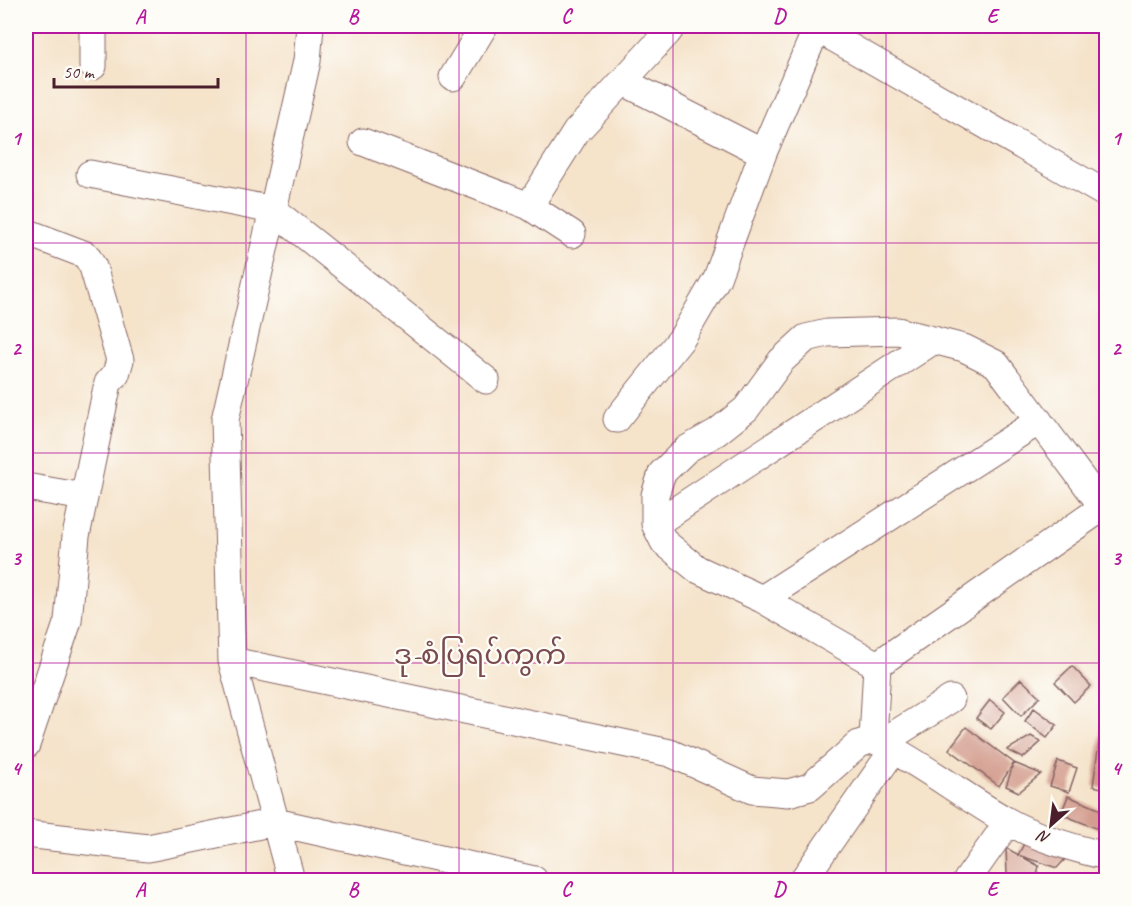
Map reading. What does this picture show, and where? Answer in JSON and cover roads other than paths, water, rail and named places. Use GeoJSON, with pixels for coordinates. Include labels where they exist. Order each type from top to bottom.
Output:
{"type":"FeatureCollection","features":[{"type":"Feature","properties":{"kind":"street"},"geometry":{"type":"LineString","coordinates":[[93,26],[93,66]]}},
{"type":"Feature","properties":{"kind":"street"},"geometry":{"type":"LineString","coordinates":[[291,880],[232,661],[225,420],[307,61],[310,26]]}},
{"type":"Feature","properties":{"kind":"street"},"geometry":{"type":"LineString","coordinates":[[453,77],[484,26]]}},
{"type":"Feature","properties":{"kind":"street"},"geometry":{"type":"LineString","coordinates":[[529,206],[576,132],[624,82],[672,26]]}},
{"type":"Feature","properties":{"kind":"street"},"geometry":{"type":"LineString","coordinates":[[617,419],[682,338],[717,278],[763,153],[815,27],[1107,194]]}},
{"type":"Feature","properties":{"kind":"street"},"geometry":{"type":"LineString","coordinates":[[624,82],[763,153]]}},
{"type":"Feature","properties":{"kind":"street"},"geometry":{"type":"LineString","coordinates":[[363,142],[529,206],[572,234]]}},
{"type":"Feature","properties":{"kind":"street"},"geometry":{"type":"LineString","coordinates":[[90,174],[273,210],[486,380]]}},
{"type":"Feature","properties":{"kind":"street"},"geometry":{"type":"LineString","coordinates":[[26,232],[86,255],[93,267],[120,360],[116,374],[108,383],[76,536],[68,621],[33,701],[26,745]]}},
{"type":"Feature","properties":{"kind":"street"},"geometry":{"type":"LineString","coordinates":[[898,331],[964,348],[996,364],[1105,506],[877,665],[762,599],[697,569],[664,542],[655,524],[655,495],[662,473],[687,449],[717,432],[746,409],[781,361],[806,338],[827,333],[898,331]]}},
{"type":"Feature","properties":{"kind":"street"},"geometry":{"type":"LineString","coordinates":[[655,524],[934,340]]}},
{"type":"Feature","properties":{"kind":"street"},"geometry":{"type":"LineString","coordinates":[[762,599],[1039,421]]}},
{"type":"Feature","properties":{"kind":"street"},"geometry":{"type":"LineString","coordinates":[[26,487],[84,496]]}},
{"type":"Feature","properties":{"kind":"street"},"geometry":{"type":"LineString","coordinates":[[232,661],[670,753],[752,790],[788,793],[810,787],[858,744],[883,743],[1008,822],[1069,848],[1107,856]]}},
{"type":"Feature","properties":{"kind":"street"},"geometry":{"type":"LineString","coordinates":[[877,665],[883,743]]}},
{"type":"Feature","properties":{"kind":"street"},"geometry":{"type":"LineString","coordinates":[[803,880],[883,743],[951,699]]}},
{"type":"Feature","properties":{"kind":"street"},"geometry":{"type":"LineString","coordinates":[[26,834],[148,848],[275,822],[534,880]]}},
{"type":"Feature","properties":{"kind":"street"},"geometry":{"type":"LineString","coordinates":[[967,880],[1008,822]]}},
{"type":"Feature","properties":{"kind":"district","name":"ဒု-စံပြရပ်ကွက်"},"geometry":{"type":"Point","coordinates":[480,654]}}]}
